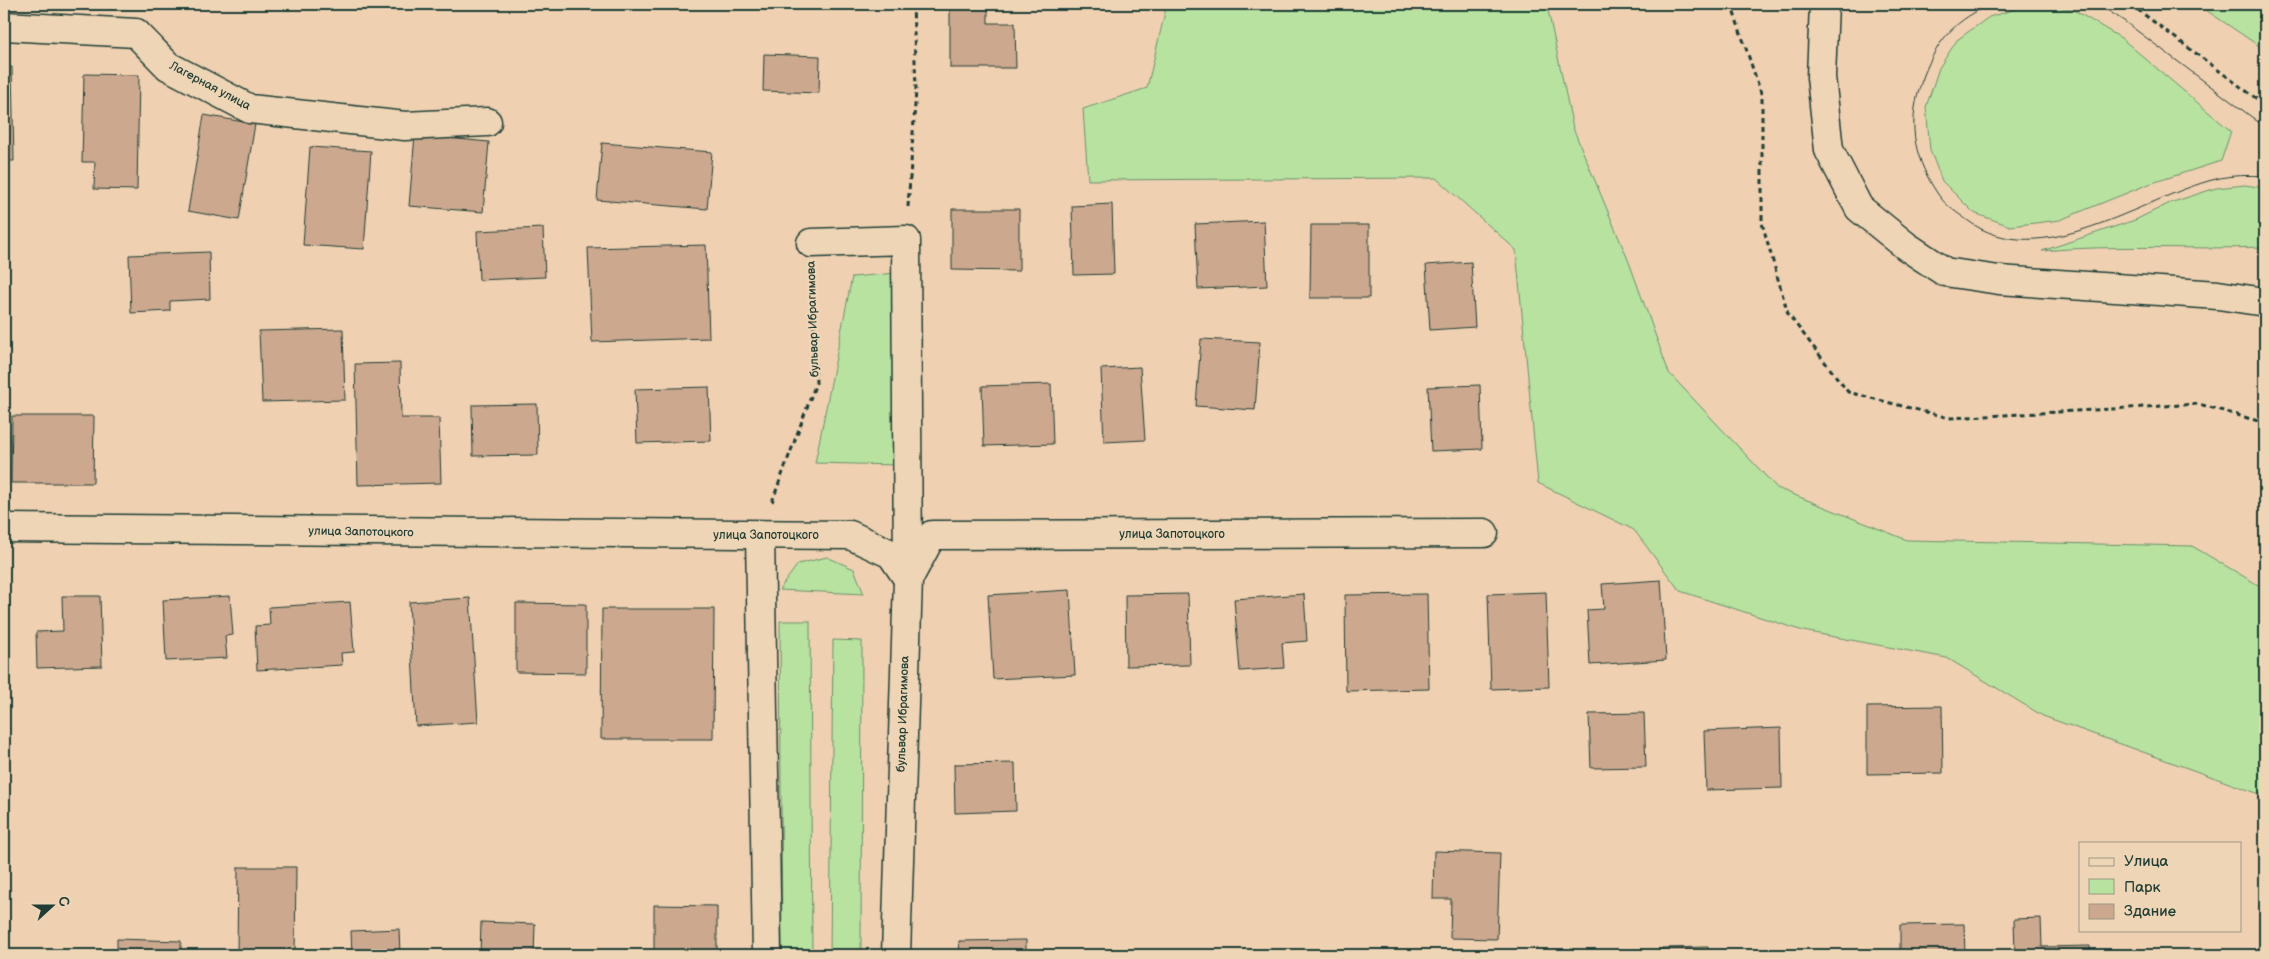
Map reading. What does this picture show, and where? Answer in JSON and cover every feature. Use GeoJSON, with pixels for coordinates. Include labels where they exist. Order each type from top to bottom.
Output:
{"type":"FeatureCollection","features":[{"type":"Feature","properties":{"kind":"street"},"geometry":{"type":"LineString","coordinates":[[1824,4],[1821,78],[1829,150],[1859,208],[1906,246],[1946,272],[1999,280],[2218,295],[2265,302]]}},
{"type":"Feature","properties":{"kind":"street","name":"Лагерная улица"},"geometry":{"type":"LineString","coordinates":[[4,26],[136,34],[168,66],[250,109],[404,126],[487,122]]}},
{"type":"Feature","properties":{"kind":"street","name":"бульвар Ибрагимова"},"geometry":{"type":"LineString","coordinates":[[811,243],[906,240],[908,579],[896,955]]}},
{"type":"Feature","properties":{"kind":"street","name":"улица Запотоцкого"},"geometry":{"type":"LineString","coordinates":[[4,528],[850,535],[891,554],[908,579],[932,535],[1484,533]]}},
{"type":"Feature","properties":{"kind":"street"},"geometry":{"type":"LineString","coordinates":[[760,535],[767,955]]}},
{"type":"Feature","properties":{"kind":"path"},"geometry":{"type":"LineString","coordinates":[[906,240],[916,90],[912,4]]}},
{"type":"Feature","properties":{"kind":"path"},"geometry":{"type":"LineString","coordinates":[[1731,4],[1762,96],[1762,223],[1788,314],[1848,392],[1949,418],[2199,404],[2265,423]]}},
{"type":"Feature","properties":{"kind":"path"},"geometry":{"type":"LineString","coordinates":[[2130,4],[2265,105]]}},
{"type":"Feature","properties":{"kind":"path","name":"бульвар Ибрагимова"},"geometry":{"type":"LineString","coordinates":[[760,535],[816,383],[811,243]]}},
{"type":"Feature","properties":{"kind":"green space"},"geometry":{"type":"Polygon","coordinates":[[[1167,4],[1542,4],[1548,10],[1573,128],[1629,262],[1669,373],[1777,488],[1907,540],[2192,546],[2265,589],[2265,796],[2043,716],[1947,658],[1803,631],[1680,591],[1634,530],[1538,483],[1516,250],[1436,178],[1088,180],[1083,109],[1147,88],[1167,4]]]}},
{"type":"Feature","properties":{"kind":"green space"},"geometry":{"type":"Polygon","coordinates":[[[2033,4],[2072,9],[2121,38],[2231,131],[2221,161],[2149,184],[2060,220],[2010,226],[1974,213],[1942,181],[1930,150],[1926,107],[1939,68],[1957,40],[1989,17],[2033,4]]]}},
{"type":"Feature","properties":{"kind":"green space"},"geometry":{"type":"Polygon","coordinates":[[[2197,4],[2265,4],[2265,50],[2197,4]]]}},
{"type":"Feature","properties":{"kind":"green space"},"geometry":{"type":"Polygon","coordinates":[[[2245,185],[2265,188],[2265,247],[2126,247],[2042,251],[2135,220],[2170,203],[2216,188],[2245,185]]]}},
{"type":"Feature","properties":{"kind":"green space"},"geometry":{"type":"Polygon","coordinates":[[[896,273],[895,465],[815,463],[852,277],[896,273]]]}},
{"type":"Feature","properties":{"kind":"green space"},"geometry":{"type":"Polygon","coordinates":[[[827,557],[854,569],[864,594],[779,590],[798,564],[827,557]]]}},
{"type":"Feature","properties":{"kind":"green space"},"geometry":{"type":"Polygon","coordinates":[[[780,621],[810,621],[812,955],[782,955],[780,621]]]}},
{"type":"Feature","properties":{"kind":"green space"},"geometry":{"type":"Polygon","coordinates":[[[833,640],[862,641],[861,955],[830,955],[833,640]]]}},
{"type":"Feature","properties":{"kind":"building"},"geometry":{"type":"Polygon","coordinates":[[[950,4],[988,4],[988,23],[1015,23],[1016,68],[950,68],[950,4]]]}},
{"type":"Feature","properties":{"kind":"building"},"geometry":{"type":"Polygon","coordinates":[[[764,54],[820,56],[819,93],[763,91],[764,54]]]}},
{"type":"Feature","properties":{"kind":"building"},"geometry":{"type":"Polygon","coordinates":[[[4,67],[12,67],[14,161],[4,161],[4,67]]]}},
{"type":"Feature","properties":{"kind":"building"},"geometry":{"type":"Polygon","coordinates":[[[84,74],[139,75],[137,190],[94,189],[95,162],[82,162],[84,74]]]}},
{"type":"Feature","properties":{"kind":"building"},"geometry":{"type":"Polygon","coordinates":[[[204,115],[255,124],[239,220],[188,211],[204,115]]]}},
{"type":"Feature","properties":{"kind":"building"},"geometry":{"type":"Polygon","coordinates":[[[415,135],[489,142],[483,212],[409,206],[415,135]]]}},
{"type":"Feature","properties":{"kind":"building"},"geometry":{"type":"Polygon","coordinates":[[[602,143],[712,152],[707,209],[597,200],[602,143]]]}},
{"type":"Feature","properties":{"kind":"building"},"geometry":{"type":"Polygon","coordinates":[[[310,147],[371,151],[364,249],[303,245],[310,147]]]}},
{"type":"Feature","properties":{"kind":"building"},"geometry":{"type":"Polygon","coordinates":[[[1112,204],[1114,274],[1074,275],[1072,206],[1112,204]]]}},
{"type":"Feature","properties":{"kind":"building"},"geometry":{"type":"Polygon","coordinates":[[[952,209],[1019,209],[1019,271],[952,270],[952,209]]]}},
{"type":"Feature","properties":{"kind":"building"},"geometry":{"type":"Polygon","coordinates":[[[1264,221],[1267,286],[1198,289],[1195,224],[1264,221]]]}},
{"type":"Feature","properties":{"kind":"building"},"geometry":{"type":"Polygon","coordinates":[[[1311,225],[1369,225],[1369,298],[1310,298],[1311,225]]]}},
{"type":"Feature","properties":{"kind":"building"},"geometry":{"type":"Polygon","coordinates":[[[543,228],[545,277],[479,280],[477,231],[543,228]]]}},
{"type":"Feature","properties":{"kind":"building"},"geometry":{"type":"Polygon","coordinates":[[[706,245],[709,338],[592,342],[588,248],[706,245]]]}},
{"type":"Feature","properties":{"kind":"building"},"geometry":{"type":"Polygon","coordinates":[[[209,252],[210,299],[170,301],[170,311],[131,313],[129,255],[209,252]]]}},
{"type":"Feature","properties":{"kind":"building"},"geometry":{"type":"Polygon","coordinates":[[[1471,262],[1475,327],[1430,330],[1426,265],[1471,262]]]}},
{"type":"Feature","properties":{"kind":"building"},"geometry":{"type":"Polygon","coordinates":[[[343,329],[345,400],[262,402],[259,331],[343,329]]]}},
{"type":"Feature","properties":{"kind":"building"},"geometry":{"type":"Polygon","coordinates":[[[1201,339],[1260,342],[1255,410],[1196,406],[1201,339]]]}},
{"type":"Feature","properties":{"kind":"building"},"geometry":{"type":"Polygon","coordinates":[[[400,363],[401,418],[439,418],[441,483],[358,485],[355,364],[400,363]]]}},
{"type":"Feature","properties":{"kind":"building"},"geometry":{"type":"Polygon","coordinates":[[[1140,367],[1145,440],[1104,442],[1101,369],[1140,367]]]}},
{"type":"Feature","properties":{"kind":"building"},"geometry":{"type":"Polygon","coordinates":[[[1051,384],[1053,444],[984,446],[982,386],[1051,384]]]}},
{"type":"Feature","properties":{"kind":"building"},"geometry":{"type":"Polygon","coordinates":[[[1480,385],[1482,449],[1431,451],[1428,387],[1480,385]]]}},
{"type":"Feature","properties":{"kind":"building"},"geometry":{"type":"Polygon","coordinates":[[[709,387],[711,441],[637,443],[635,389],[709,387]]]}},
{"type":"Feature","properties":{"kind":"building"},"geometry":{"type":"Polygon","coordinates":[[[537,404],[538,455],[473,456],[472,405],[537,404]]]}},
{"type":"Feature","properties":{"kind":"building"},"geometry":{"type":"Polygon","coordinates":[[[12,416],[94,416],[93,483],[11,483],[12,416]]]}},
{"type":"Feature","properties":{"kind":"building"},"geometry":{"type":"Polygon","coordinates":[[[1661,580],[1666,660],[1590,665],[1587,610],[1604,609],[1602,584],[1661,580]]]}},
{"type":"Feature","properties":{"kind":"building"},"geometry":{"type":"Polygon","coordinates":[[[1070,590],[1075,675],[993,679],[988,595],[1070,590]]]}},
{"type":"Feature","properties":{"kind":"building"},"geometry":{"type":"Polygon","coordinates":[[[1546,592],[1549,687],[1491,689],[1488,594],[1546,592]]]}},
{"type":"Feature","properties":{"kind":"building"},"geometry":{"type":"Polygon","coordinates":[[[1188,594],[1190,665],[1126,666],[1125,595],[1188,594]]]}},
{"type":"Feature","properties":{"kind":"building"},"geometry":{"type":"Polygon","coordinates":[[[1304,594],[1307,641],[1282,643],[1284,668],[1240,671],[1234,599],[1304,594]]]}},
{"type":"Feature","properties":{"kind":"building"},"geometry":{"type":"Polygon","coordinates":[[[1427,594],[1429,689],[1346,691],[1345,595],[1427,594]]]}},
{"type":"Feature","properties":{"kind":"building"},"geometry":{"type":"Polygon","coordinates":[[[62,596],[100,596],[102,666],[37,668],[36,632],[63,631],[62,596]]]}},
{"type":"Feature","properties":{"kind":"building"},"geometry":{"type":"Polygon","coordinates":[[[230,596],[233,635],[225,636],[227,658],[166,661],[163,600],[230,596]]]}},
{"type":"Feature","properties":{"kind":"building"},"geometry":{"type":"Polygon","coordinates":[[[470,598],[478,722],[416,726],[409,602],[470,598]]]}},
{"type":"Feature","properties":{"kind":"building"},"geometry":{"type":"Polygon","coordinates":[[[350,602],[354,652],[341,653],[342,665],[257,670],[255,626],[270,625],[269,607],[350,602]]]}},
{"type":"Feature","properties":{"kind":"building"},"geometry":{"type":"Polygon","coordinates":[[[516,603],[586,604],[586,673],[516,672],[516,603]]]}},
{"type":"Feature","properties":{"kind":"building"},"geometry":{"type":"Polygon","coordinates":[[[602,609],[714,609],[713,739],[601,739],[602,609]]]}},
{"type":"Feature","properties":{"kind":"building"},"geometry":{"type":"Polygon","coordinates":[[[1942,706],[1943,773],[1867,774],[1867,707],[1942,706]]]}},
{"type":"Feature","properties":{"kind":"building"},"geometry":{"type":"Polygon","coordinates":[[[1644,713],[1646,767],[1591,768],[1589,714],[1644,713]]]}},
{"type":"Feature","properties":{"kind":"building"},"geometry":{"type":"Polygon","coordinates":[[[1781,728],[1782,788],[1706,790],[1704,731],[1781,728]]]}},
{"type":"Feature","properties":{"kind":"building"},"geometry":{"type":"Polygon","coordinates":[[[1015,763],[1016,811],[955,813],[954,764],[1015,763]]]}},
{"type":"Feature","properties":{"kind":"building"},"geometry":{"type":"Polygon","coordinates":[[[1434,851],[1500,853],[1497,939],[1450,938],[1451,899],[1433,899],[1434,851]]]}},
{"type":"Feature","properties":{"kind":"building"},"geometry":{"type":"Polygon","coordinates":[[[238,867],[296,867],[295,955],[237,955],[238,867]]]}},
{"type":"Feature","properties":{"kind":"building"},"geometry":{"type":"Polygon","coordinates":[[[654,905],[717,906],[717,955],[654,955],[654,905]]]}},
{"type":"Feature","properties":{"kind":"building"},"geometry":{"type":"Polygon","coordinates":[[[2041,918],[2042,947],[2090,946],[2090,955],[2015,955],[2014,919],[2041,918]]]}},
{"type":"Feature","properties":{"kind":"building"},"geometry":{"type":"Polygon","coordinates":[[[481,922],[535,924],[534,955],[480,955],[481,922]]]}},
{"type":"Feature","properties":{"kind":"building"},"geometry":{"type":"Polygon","coordinates":[[[1964,924],[1965,955],[1900,955],[1900,925],[1964,924]]]}},
{"type":"Feature","properties":{"kind":"building"},"geometry":{"type":"Polygon","coordinates":[[[399,929],[400,955],[352,955],[351,931],[399,929]]]}},
{"type":"Feature","properties":{"kind":"building"},"geometry":{"type":"Polygon","coordinates":[[[117,939],[181,941],[181,955],[117,955],[117,939]]]}},
{"type":"Feature","properties":{"kind":"building"},"geometry":{"type":"Polygon","coordinates":[[[1026,940],[1026,955],[960,955],[959,941],[1026,940]]]}},
{"type":"Feature","properties":{"kind":"building"},"geometry":{"type":"Polygon","coordinates":[[[1708,947],[1708,955],[1662,955],[1662,948],[1708,947]]]}},
{"type":"Feature","properties":{"kind":"building"},"geometry":{"type":"Polygon","coordinates":[[[2203,951],[2204,955],[2126,955],[2203,951]]]}},
{"type":"Feature","properties":{"kind":"building"},"geometry":{"type":"Polygon","coordinates":[[[1626,952],[1626,955],[1552,955],[1552,954],[1626,952]]]}},
{"type":"Feature","properties":{"kind":"tram line"},"geometry":{"type":"LineString","coordinates":[[1992,4],[1968,16],[1958,24],[1935,51],[1919,89],[1914,117],[1914,130],[1919,156],[1931,183],[1946,204],[1967,220],[1996,235],[2026,239],[2058,236],[2091,227],[2187,188],[2216,179],[2240,176],[2265,176]]}},
{"type":"Feature","properties":{"kind":"tram line"},"geometry":{"type":"LineString","coordinates":[[2098,4],[2124,21],[2265,127]]}}]}
